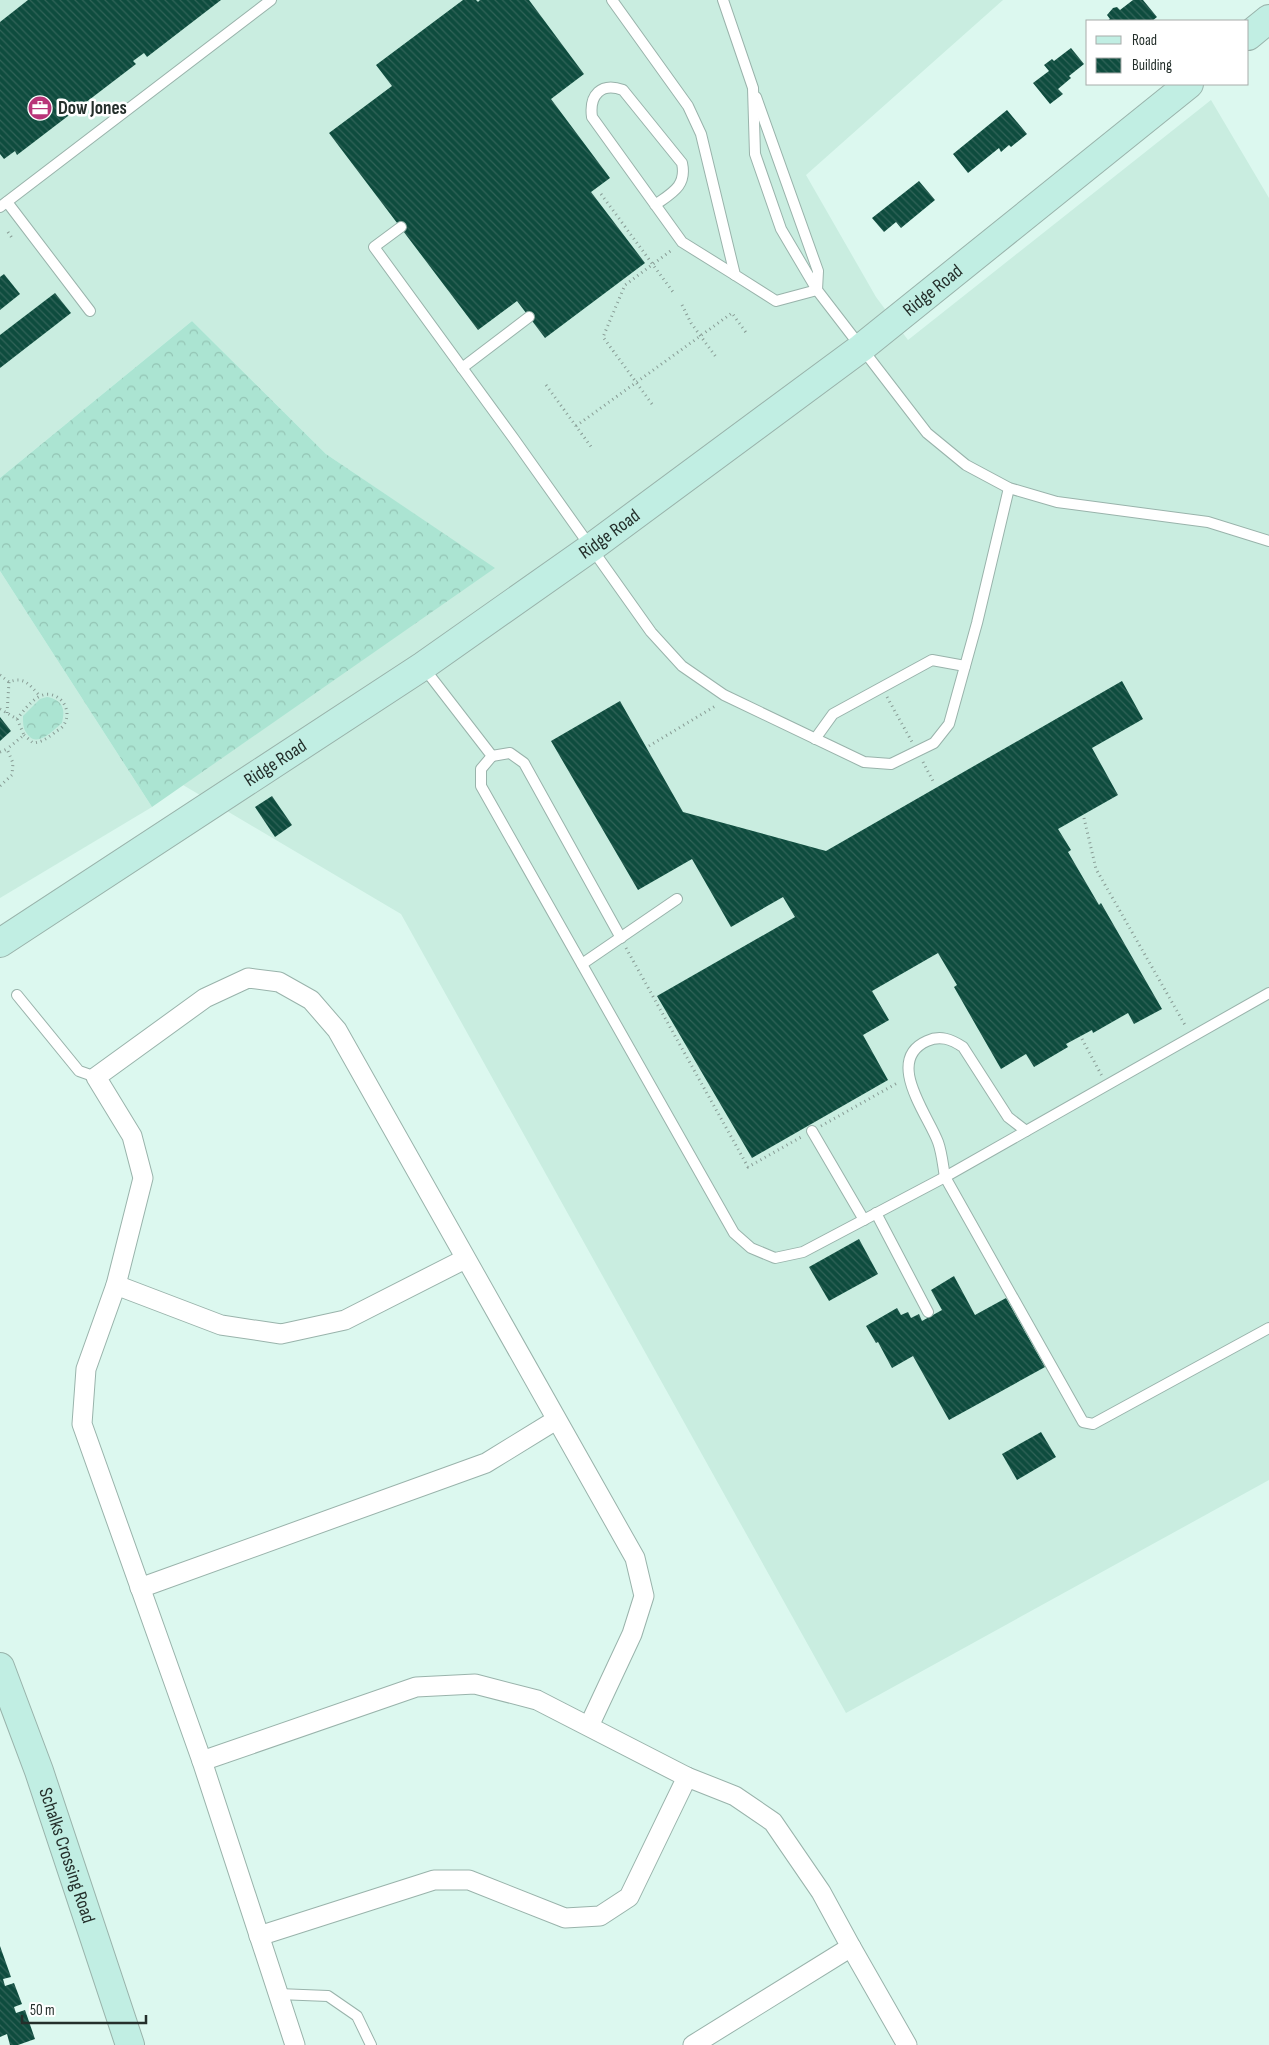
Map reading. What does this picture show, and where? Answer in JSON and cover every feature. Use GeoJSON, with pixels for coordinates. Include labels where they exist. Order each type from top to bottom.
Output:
{"type":"FeatureCollection","features":[{"type":"Feature","properties":{"kind":"street"},"geometry":{"type":"LineString","coordinates":[[1249,35],[1269,19]]}},
{"type":"Feature","properties":{"kind":"street","name":"Ridge Road"},"geometry":{"type":"LineString","coordinates":[[0,943],[423,666],[592,548],[862,348],[1188,85]]}},
{"type":"Feature","properties":{"kind":"street"},"geometry":{"type":"LineString","coordinates":[[295,2045],[202,1760],[82,1424],[86,1369],[116,1285],[142,1178],[132,1136],[96,1076],[205,998],[248,978],[279,982],[311,1000],[337,1030],[635,1558],[644,1596],[632,1634],[589,1726]]}},
{"type":"Feature","properties":{"kind":"street"},"geometry":{"type":"LineString","coordinates":[[116,1285],[220,1325],[281,1334],[345,1320],[465,1259]]}},
{"type":"Feature","properties":{"kind":"street"},"geometry":{"type":"LineString","coordinates":[[140,1588],[486,1463],[556,1420]]}},
{"type":"Feature","properties":{"kind":"street","name":"Schalks Crossing Road"},"geometry":{"type":"LineString","coordinates":[[0,1667],[39,1771],[130,2045]]}},
{"type":"Feature","properties":{"kind":"street"},"geometry":{"type":"LineString","coordinates":[[202,1760],[416,1687],[475,1684],[537,1700],[687,1777],[735,1796],[773,1822],[821,1892],[906,2045]]}},
{"type":"Feature","properties":{"kind":"street"},"geometry":{"type":"LineString","coordinates":[[259,1936],[434,1880],[469,1880],[565,1918],[600,1916],[629,1897],[687,1777]]}},
{"type":"Feature","properties":{"kind":"street"},"geometry":{"type":"LineString","coordinates":[[693,2045],[851,1947]]}},
{"type":"Feature","properties":{"kind":"lane"},"geometry":{"type":"LineString","coordinates":[[90,311],[3,204],[271,0]]}},
{"type":"Feature","properties":{"kind":"lane"},"geometry":{"type":"LineString","coordinates":[[612,0],[688,106],[701,134],[735,275]]}},
{"type":"Feature","properties":{"kind":"lane"},"geometry":{"type":"LineString","coordinates":[[723,0],[818,271],[817,290]]}},
{"type":"Feature","properties":{"kind":"lane"},"geometry":{"type":"LineString","coordinates":[[655,205],[682,183],[684,171],[682,163],[623,90],[614,87],[602,89],[594,96],[590,105],[592,117],[655,205],[682,242],[776,301],[817,290]]}},
{"type":"Feature","properties":{"kind":"lane"},"geometry":{"type":"LineString","coordinates":[[753,88],[755,154],[781,229],[817,290],[927,433],[966,465],[1009,488],[1057,502],[1208,522],[1269,540]]}},
{"type":"Feature","properties":{"kind":"lane"},"geometry":{"type":"LineString","coordinates":[[401,227],[374,247],[658,639],[682,666],[724,695],[864,762],[891,764],[934,743],[949,724],[1009,488]]}},
{"type":"Feature","properties":{"kind":"lane"},"geometry":{"type":"LineString","coordinates":[[462,368],[529,317]]}},
{"type":"Feature","properties":{"kind":"lane"},"geometry":{"type":"LineString","coordinates":[[815,739],[833,714],[932,660],[964,666]]}},
{"type":"Feature","properties":{"kind":"lane"},"geometry":{"type":"LineString","coordinates":[[423,666],[492,756]]}},
{"type":"Feature","properties":{"kind":"lane"},"geometry":{"type":"LineString","coordinates":[[621,938],[524,762],[510,754],[492,756],[481,769],[481,786],[734,1233],[751,1248],[775,1258],[804,1252],[945,1177],[1269,995]]}},
{"type":"Feature","properties":{"kind":"lane"},"geometry":{"type":"LineString","coordinates":[[582,964],[677,899]]}},
{"type":"Feature","properties":{"kind":"lane"},"geometry":{"type":"LineString","coordinates":[[17,995],[80,1071],[96,1076]]}},
{"type":"Feature","properties":{"kind":"lane"},"geometry":{"type":"LineString","coordinates":[[1026,1131],[1008,1117],[967,1052],[953,1041],[933,1038],[921,1043],[914,1050],[909,1061],[908,1077],[939,1143],[945,1177],[1083,1422],[1093,1424],[1269,1328]]}},
{"type":"Feature","properties":{"kind":"lane"},"geometry":{"type":"LineString","coordinates":[[812,1131],[864,1220]]}},
{"type":"Feature","properties":{"kind":"lane"},"geometry":{"type":"LineString","coordinates":[[876,1213],[928,1312]]}},
{"type":"Feature","properties":{"kind":"lane"},"geometry":{"type":"LineString","coordinates":[[278,1994],[328,1996],[357,2016],[371,2045]]}},
{"type":"Feature","properties":{"kind":"path"},"geometry":{"type":"LineString","coordinates":[[601,194],[674,292]]}},
{"type":"Feature","properties":{"kind":"path"},"geometry":{"type":"LineString","coordinates":[[8,232],[12,238]]}},
{"type":"Feature","properties":{"kind":"path"},"geometry":{"type":"LineString","coordinates":[[652,404],[603,337],[625,286],[682,242]]}},
{"type":"Feature","properties":{"kind":"path"},"geometry":{"type":"LineString","coordinates":[[682,305],[691,323],[716,357]]}},
{"type":"Feature","properties":{"kind":"path"},"geometry":{"type":"LineString","coordinates":[[576,426],[732,313],[747,334]]}},
{"type":"Feature","properties":{"kind":"path"},"geometry":{"type":"LineString","coordinates":[[546,385],[592,448]]}},
{"type":"Feature","properties":{"kind":"path"},"geometry":{"type":"LineString","coordinates":[[0,675],[9,682]]}},
{"type":"Feature","properties":{"kind":"path"},"geometry":{"type":"LineString","coordinates":[[9,682],[17,679],[26,681],[40,696]]}},
{"type":"Feature","properties":{"kind":"path"},"geometry":{"type":"LineString","coordinates":[[7,713],[9,682]]}},
{"type":"Feature","properties":{"kind":"path"},"geometry":{"type":"LineString","coordinates":[[882,687],[934,781]]}},
{"type":"Feature","properties":{"kind":"path"},"geometry":{"type":"LineString","coordinates":[[0,709],[18,719],[24,735],[33,743],[43,742],[63,726],[66,706],[62,699],[54,695],[40,696],[24,709],[18,719]]}},
{"type":"Feature","properties":{"kind":"path"},"geometry":{"type":"LineString","coordinates":[[649,746],[718,705],[724,695]]}},
{"type":"Feature","properties":{"kind":"path"},"geometry":{"type":"LineString","coordinates":[[0,752],[24,735]]}},
{"type":"Feature","properties":{"kind":"path"},"geometry":{"type":"LineString","coordinates":[[0,786],[12,775],[13,763],[6,749]]}},
{"type":"Feature","properties":{"kind":"path"},"geometry":{"type":"LineString","coordinates":[[1084,818],[1096,869],[1185,1025]]}},
{"type":"Feature","properties":{"kind":"path"},"geometry":{"type":"LineString","coordinates":[[621,938],[748,1167],[908,1077]]}},
{"type":"Feature","properties":{"kind":"path"},"geometry":{"type":"LineString","coordinates":[[1082,1039],[1107,1085]]}},
{"type":"Feature","properties":{"kind":"shaded area"},"geometry":{"type":"Polygon","coordinates":[[[0,0],[1003,0],[806,175],[876,297],[908,340],[1211,100],[1269,198],[1269,1480],[846,1713],[401,914],[183,785],[494,568],[326,454],[192,321],[0,478],[0,0]]]}},
{"type":"Feature","properties":{"kind":"shaded area"},"geometry":{"type":"Polygon","coordinates":[[[0,571],[152,807],[0,898],[0,571]]]}},
{"type":"Feature","properties":{"kind":"green space"},"geometry":{"type":"Polygon","coordinates":[[[192,321],[326,454],[495,568],[152,807],[0,571],[0,478],[192,321]]]}},
{"type":"Feature","properties":{"kind":"green space"},"geometry":{"type":"Polygon","coordinates":[[[47,697],[56,700],[62,706],[62,723],[46,736],[36,739],[32,738],[24,728],[23,716],[40,699],[47,697]]]}},
{"type":"Feature","properties":{"kind":"building","name":"Dow Jones"},"geometry":{"type":"Polygon","coordinates":[[[28,0],[221,0],[147,57],[144,53],[133,61],[136,64],[17,155],[15,151],[4,159],[0,154],[0,22],[28,0]]]}},
{"type":"Feature","properties":{"kind":"building"},"geometry":{"type":"Polygon","coordinates":[[[463,0],[476,0],[478,2],[480,0],[529,0],[584,74],[551,99],[610,178],[591,192],[645,263],[545,338],[517,301],[478,330],[329,133],[392,86],[376,65],[463,0]]]}},
{"type":"Feature","properties":{"kind":"building"},"geometry":{"type":"Polygon","coordinates":[[[1133,0],[1143,0],[1157,17],[1153,20],[1108,20],[1110,19],[1107,15],[1113,8],[1117,7],[1120,10],[1133,0]]]}},
{"type":"Feature","properties":{"kind":"building"},"geometry":{"type":"Polygon","coordinates":[[[1071,48],[1084,64],[1069,76],[1071,78],[1058,89],[1063,94],[1050,104],[1033,83],[1049,71],[1044,65],[1052,59],[1054,61],[1071,48]]]}},
{"type":"Feature","properties":{"kind":"building"},"geometry":{"type":"Polygon","coordinates":[[[1007,110],[1027,134],[1011,147],[1009,145],[1001,152],[999,148],[968,173],[953,154],[1007,110]]]}},
{"type":"Feature","properties":{"kind":"building"},"geometry":{"type":"Polygon","coordinates":[[[919,181],[935,200],[901,228],[896,222],[884,232],[872,218],[919,181]]]}},
{"type":"Feature","properties":{"kind":"building"},"geometry":{"type":"Polygon","coordinates":[[[4,274],[20,294],[0,310],[0,277],[4,274]]]}},
{"type":"Feature","properties":{"kind":"building"},"geometry":{"type":"Polygon","coordinates":[[[55,293],[71,313],[0,368],[0,335],[55,293]]]}},
{"type":"Feature","properties":{"kind":"building"},"geometry":{"type":"Polygon","coordinates":[[[1122,681],[1143,719],[1092,748],[1118,795],[1058,829],[1071,850],[1068,852],[1099,905],[1101,903],[1162,1009],[1134,1024],[1128,1013],[1093,1033],[1092,1030],[1066,1044],[1068,1047],[1034,1067],[1026,1054],[1001,1069],[954,987],[957,985],[938,953],[872,991],[889,1020],[863,1035],[888,1080],[752,1158],[657,996],[795,917],[783,897],[731,927],[692,859],[638,890],[551,741],[620,701],[683,812],[826,851],[1122,681]]]}},
{"type":"Feature","properties":{"kind":"building"},"geometry":{"type":"Polygon","coordinates":[[[0,717],[11,731],[0,741],[0,717]]]}},
{"type":"Feature","properties":{"kind":"building"},"geometry":{"type":"Polygon","coordinates":[[[272,796],[292,825],[275,837],[255,807],[272,796]]]}},
{"type":"Feature","properties":{"kind":"building"},"geometry":{"type":"Polygon","coordinates":[[[859,1239],[878,1274],[829,1301],[809,1267],[859,1239]]]}},
{"type":"Feature","properties":{"kind":"building"},"geometry":{"type":"Polygon","coordinates":[[[954,1276],[975,1315],[1006,1298],[1045,1367],[949,1420],[913,1356],[892,1368],[878,1342],[876,1343],[866,1326],[897,1308],[901,1315],[908,1312],[911,1318],[919,1314],[922,1321],[942,1310],[931,1290],[954,1276]]]}},
{"type":"Feature","properties":{"kind":"building"},"geometry":{"type":"Polygon","coordinates":[[[1041,1432],[1056,1457],[1017,1480],[1002,1454],[1041,1432]]]}},
{"type":"Feature","properties":{"kind":"building"},"geometry":{"type":"Polygon","coordinates":[[[0,1946],[11,1977],[3,1979],[5,1986],[14,1983],[22,2004],[14,2007],[16,2013],[25,2010],[35,2039],[18,2045],[10,2045],[7,2034],[0,2037],[0,1946]]]}},
{"type":"Feature","properties":{"kind":"place","name":"Dow Jones"},"geometry":{"type":"Point","coordinates":[40,108]}}]}
